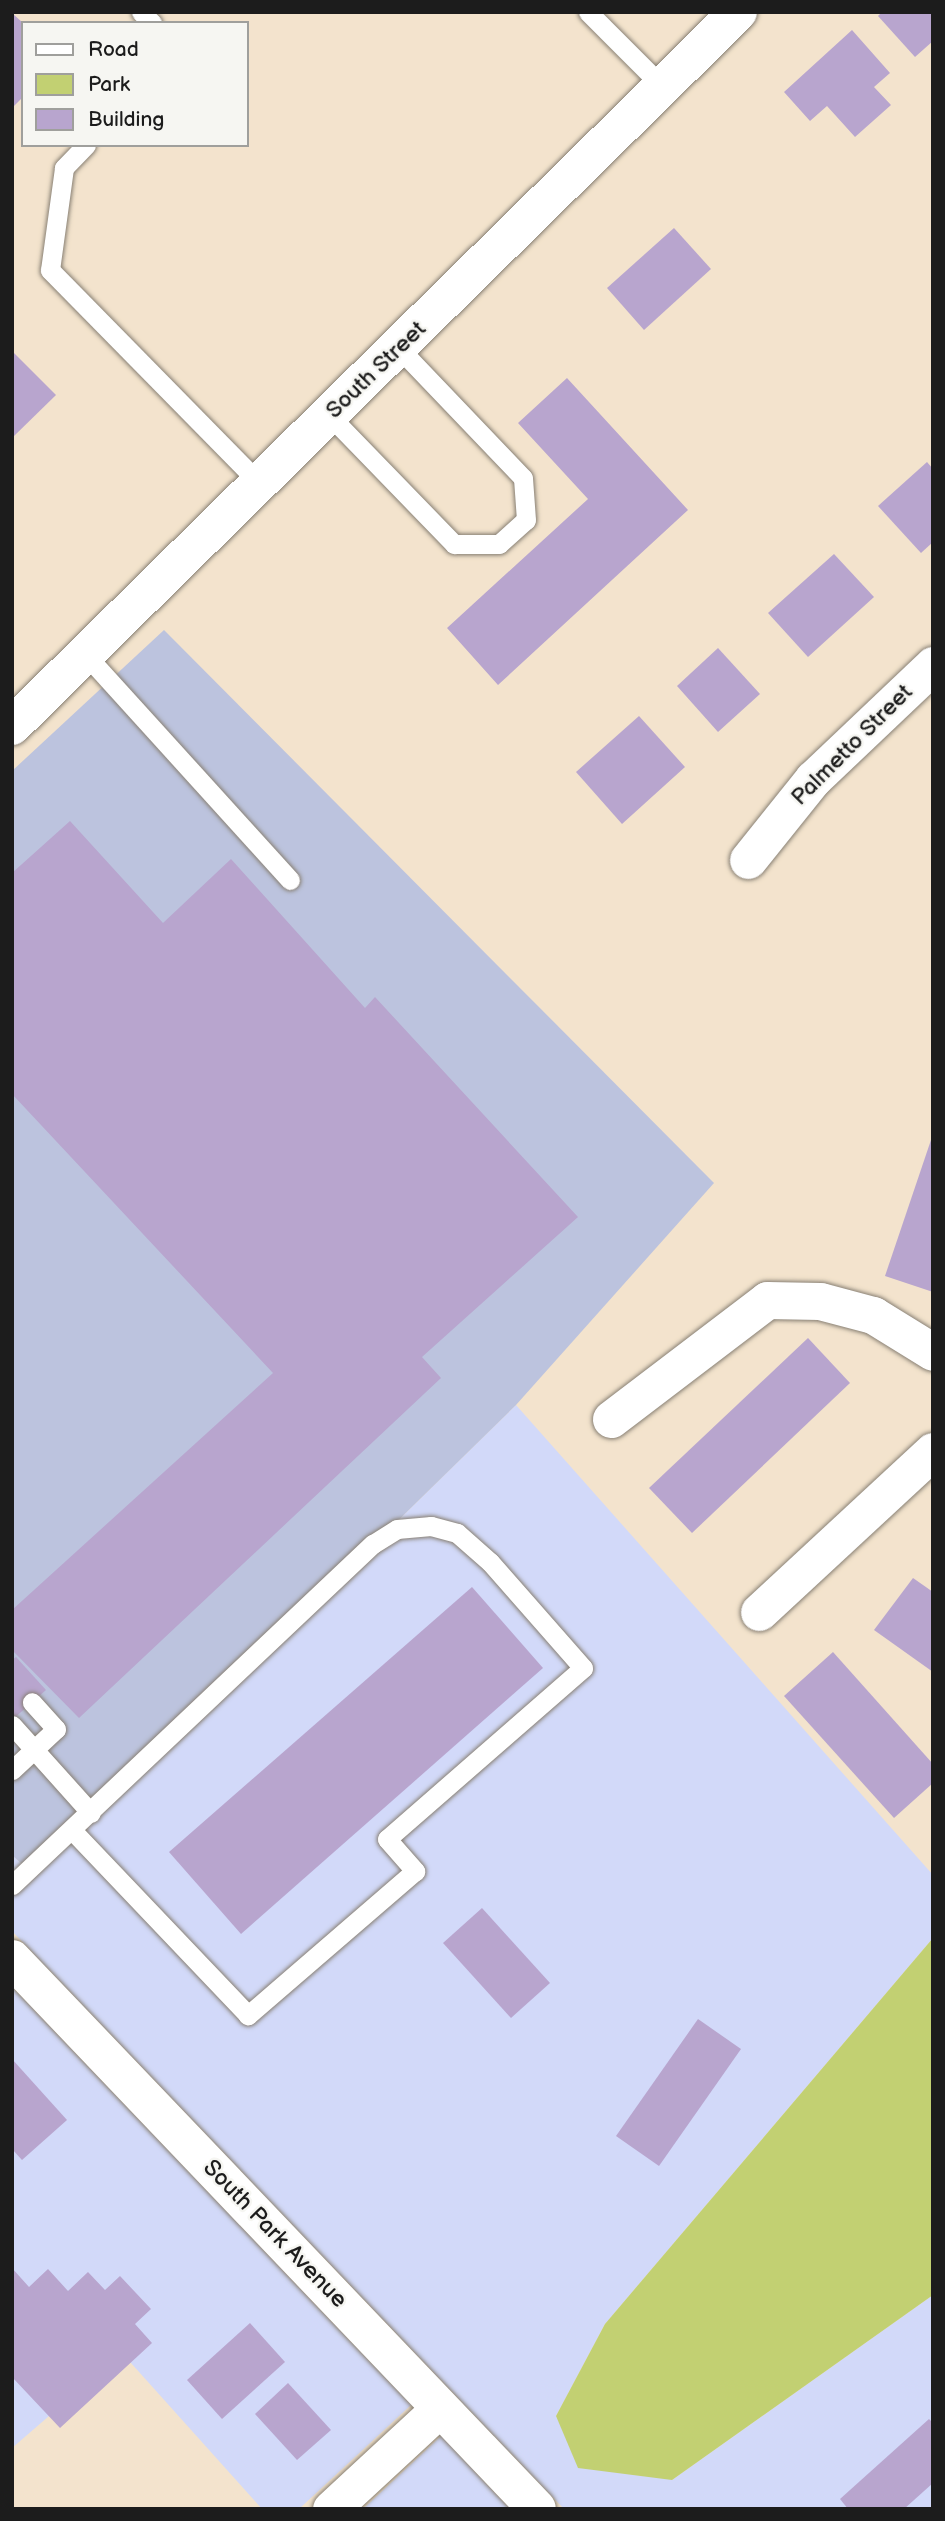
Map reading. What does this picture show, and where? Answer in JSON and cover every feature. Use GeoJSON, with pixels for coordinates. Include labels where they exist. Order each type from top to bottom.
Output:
{"type":"FeatureCollection","features":[{"type":"Feature","properties":{"kind":"main road","name":"South Street"},"geometry":{"type":"LineString","coordinates":[[12,726],[663,87],[720,18]]}},
{"type":"Feature","properties":{"kind":"main road","name":"South Park Avenue"},"geometry":{"type":"LineString","coordinates":[[12,1959],[440,2407],[522,2504]]}},
{"type":"Feature","properties":{"kind":"street","name":"Palmetto Street"},"geometry":{"type":"LineString","coordinates":[[748,860],[813,779],[933,665]]}},
{"type":"Feature","properties":{"kind":"street"},"geometry":{"type":"LineString","coordinates":[[611,1419],[767,1300],[820,1301],[873,1315],[933,1352]]}},
{"type":"Feature","properties":{"kind":"street"},"geometry":{"type":"LineString","coordinates":[[759,1612],[933,1451]]}},
{"type":"Feature","properties":{"kind":"street"},"geometry":{"type":"LineString","coordinates":[[331,2509],[440,2407]]}},
{"type":"Feature","properties":{"kind":"lane"},"geometry":{"type":"LineString","coordinates":[[588,12],[663,87]]}},
{"type":"Feature","properties":{"kind":"lane"},"geometry":{"type":"LineString","coordinates":[[84,147],[64,168],[50,270],[259,483]]}},
{"type":"Feature","properties":{"kind":"lane"},"geometry":{"type":"LineString","coordinates":[[329,415],[454,544],[499,544],[526,520],[523,478],[398,347]]}},
{"type":"Feature","properties":{"kind":"lane"},"geometry":{"type":"LineString","coordinates":[[85,654],[290,880]]}},
{"type":"Feature","properties":{"kind":"lane"},"geometry":{"type":"LineString","coordinates":[[12,1885],[73,1831],[373,1544],[397,1529],[430,1526],[457,1533],[490,1562],[583,1668],[387,1839],[415,1871],[248,2015],[73,1831]]}},
{"type":"Feature","properties":{"kind":"lane"},"geometry":{"type":"LineString","coordinates":[[12,1770],[56,1729],[32,1702]]}},
{"type":"Feature","properties":{"kind":"lane"},"geometry":{"type":"LineString","coordinates":[[12,1725],[91,1813]]}},
{"type":"Feature","properties":{"kind":"shaded area"},"geometry":{"type":"Polygon","coordinates":[[[164,630],[714,1183],[516,1405],[35,1876],[12,1855],[12,771],[164,630]]]}},
{"type":"Feature","properties":{"kind":"shaded area"},"geometry":{"type":"Polygon","coordinates":[[[516,1405],[933,1875],[933,1938],[605,2324],[556,2416],[672,2480],[933,2295],[933,2509],[564,2509],[12,1931],[12,1855],[35,1876],[516,1405]]]}},
{"type":"Feature","properties":{"kind":"shaded area"},"geometry":{"type":"Polygon","coordinates":[[[12,1987],[411,2405],[299,2509],[262,2509],[122,2353],[12,2448],[12,1987]]]}},
{"type":"Feature","properties":{"kind":"shaded area"},"geometry":{"type":"Polygon","coordinates":[[[441,2436],[510,2509],[363,2509],[441,2436]]]}},
{"type":"Feature","properties":{"kind":"green space"},"geometry":{"type":"Polygon","coordinates":[[[933,1938],[933,2295],[672,2480],[578,2468],[556,2416],[605,2324],[933,1938]]]}},
{"type":"Feature","properties":{"kind":"building"},"geometry":{"type":"Polygon","coordinates":[[[882,12],[933,12],[933,41],[915,57],[878,16],[882,12]]]}},
{"type":"Feature","properties":{"kind":"building"},"geometry":{"type":"Polygon","coordinates":[[[12,13],[21,21],[21,99],[12,108],[12,13]]]}},
{"type":"Feature","properties":{"kind":"building"},"geometry":{"type":"Polygon","coordinates":[[[852,30],[890,73],[874,87],[891,105],[855,137],[827,106],[810,121],[784,92],[852,30]]]}},
{"type":"Feature","properties":{"kind":"building"},"geometry":{"type":"Polygon","coordinates":[[[674,228],[711,269],[644,330],[607,288],[674,228]]]}},
{"type":"Feature","properties":{"kind":"building"},"geometry":{"type":"Polygon","coordinates":[[[12,351],[56,395],[12,438],[12,351]]]}},
{"type":"Feature","properties":{"kind":"building"},"geometry":{"type":"Polygon","coordinates":[[[567,378],[688,510],[498,685],[447,628],[588,499],[518,423],[567,378]]]}},
{"type":"Feature","properties":{"kind":"building"},"geometry":{"type":"Polygon","coordinates":[[[927,462],[933,469],[933,542],[921,553],[878,506],[927,462]]]}},
{"type":"Feature","properties":{"kind":"building"},"geometry":{"type":"Polygon","coordinates":[[[834,554],[874,597],[808,657],[768,613],[834,554]]]}},
{"type":"Feature","properties":{"kind":"building"},"geometry":{"type":"Polygon","coordinates":[[[718,648],[760,694],[718,732],[677,686],[718,648]]]}},
{"type":"Feature","properties":{"kind":"building"},"geometry":{"type":"Polygon","coordinates":[[[639,716],[685,767],[622,824],[576,772],[639,716]]]}},
{"type":"Feature","properties":{"kind":"building"},"geometry":{"type":"Polygon","coordinates":[[[70,821],[163,923],[231,859],[365,1008],[375,997],[578,1217],[422,1357],[441,1378],[79,1718],[12,1650],[12,1610],[273,1373],[12,1094],[12,873],[70,821]]]}},
{"type":"Feature","properties":{"kind":"building"},"geometry":{"type":"Polygon","coordinates":[[[933,1137],[933,1292],[885,1276],[933,1137]]]}},
{"type":"Feature","properties":{"kind":"building"},"geometry":{"type":"Polygon","coordinates":[[[808,1338],[850,1383],[692,1533],[649,1488],[808,1338]]]}},
{"type":"Feature","properties":{"kind":"building"},"geometry":{"type":"Polygon","coordinates":[[[913,1578],[933,1592],[933,1672],[874,1630],[913,1578]]]}},
{"type":"Feature","properties":{"kind":"building"},"geometry":{"type":"Polygon","coordinates":[[[472,1587],[543,1668],[241,1934],[169,1852],[472,1587]]]}},
{"type":"Feature","properties":{"kind":"building"},"geometry":{"type":"Polygon","coordinates":[[[833,1652],[933,1764],[933,1783],[894,1818],[784,1696],[833,1652]]]}},
{"type":"Feature","properties":{"kind":"building"},"geometry":{"type":"Polygon","coordinates":[[[16,1657],[46,1690],[12,1720],[12,1660],[16,1657]]]}},
{"type":"Feature","properties":{"kind":"building"},"geometry":{"type":"Polygon","coordinates":[[[482,1908],[550,1983],[511,2018],[443,1943],[482,1908]]]}},
{"type":"Feature","properties":{"kind":"building"},"geometry":{"type":"Polygon","coordinates":[[[698,2019],[741,2049],[659,2166],[616,2136],[698,2019]]]}},
{"type":"Feature","properties":{"kind":"building"},"geometry":{"type":"Polygon","coordinates":[[[12,2059],[67,2120],[22,2160],[12,2149],[12,2059]]]}},
{"type":"Feature","properties":{"kind":"building"},"geometry":{"type":"Polygon","coordinates":[[[12,2268],[29,2287],[48,2269],[68,2291],[88,2272],[105,2290],[120,2276],[151,2309],[135,2324],[152,2343],[60,2428],[12,2377],[12,2268]]]}},
{"type":"Feature","properties":{"kind":"building"},"geometry":{"type":"Polygon","coordinates":[[[250,2323],[285,2362],[222,2419],[187,2380],[250,2323]]]}},
{"type":"Feature","properties":{"kind":"building"},"geometry":{"type":"Polygon","coordinates":[[[288,2383],[331,2430],[297,2460],[255,2414],[288,2383]]]}},
{"type":"Feature","properties":{"kind":"building"},"geometry":{"type":"Polygon","coordinates":[[[929,2419],[933,2423],[933,2483],[904,2509],[848,2509],[840,2499],[929,2419]]]}}]}
